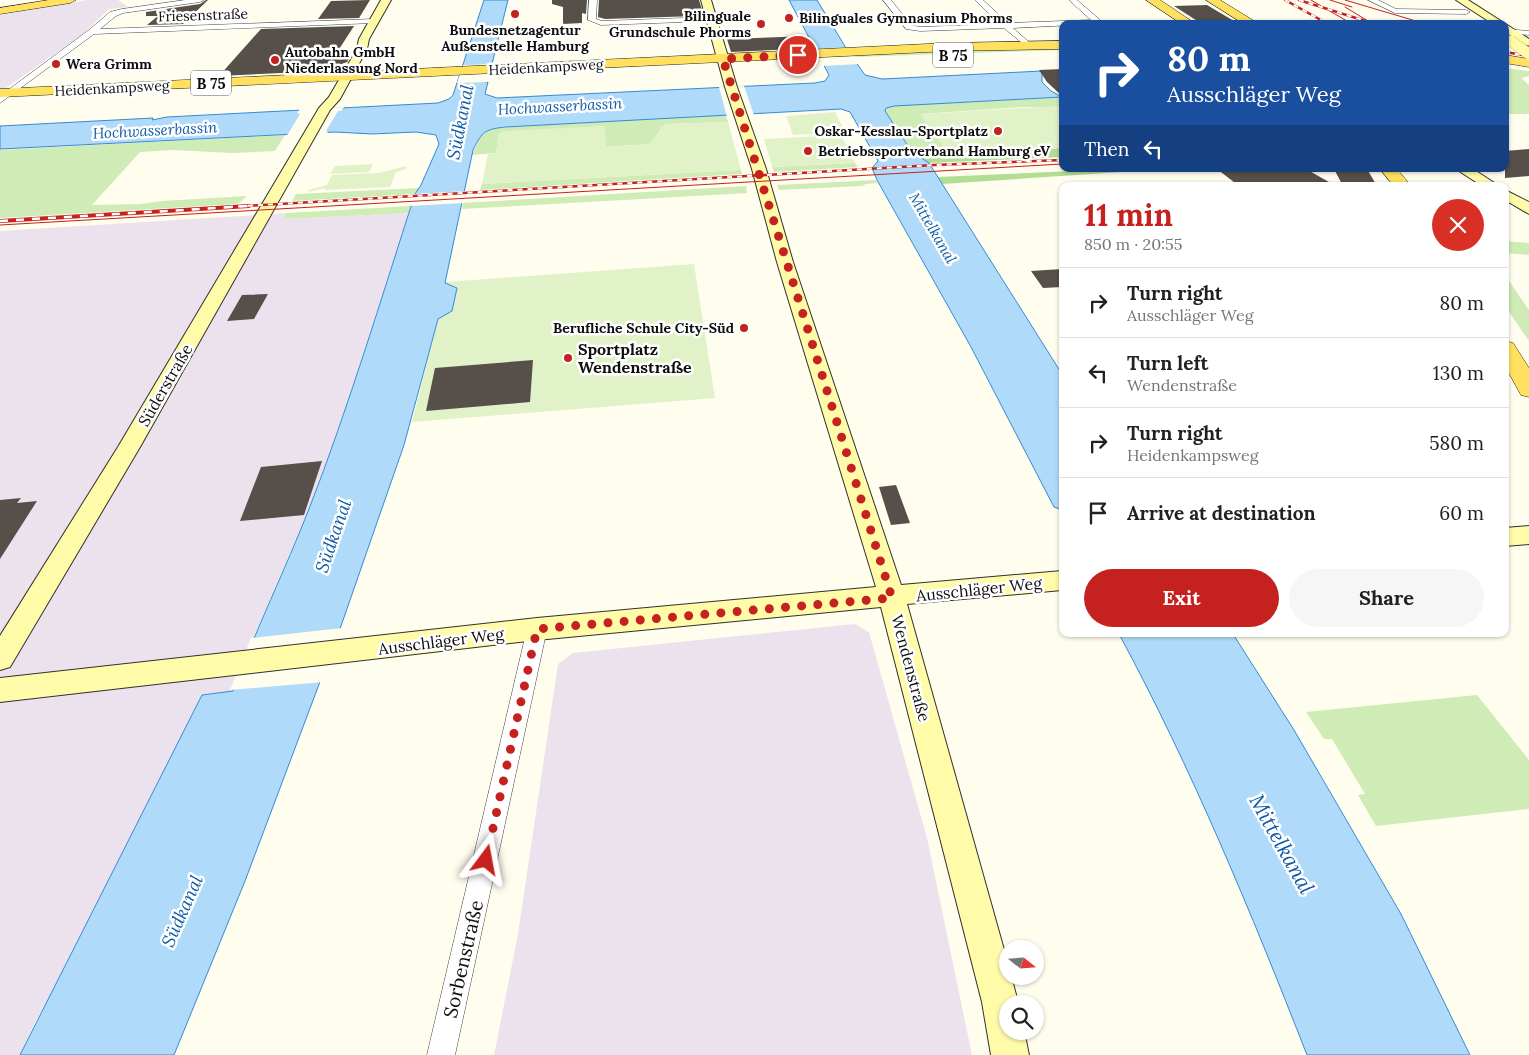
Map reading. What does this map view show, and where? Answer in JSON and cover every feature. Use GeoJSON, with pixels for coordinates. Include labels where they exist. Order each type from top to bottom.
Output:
{"type":"FeatureCollection","features":[{"type":"Feature","properties":{"kind":"main road"},"geometry":{"type":"LineString","coordinates":[[0,6],[42,0]]}},
{"type":"Feature","properties":{"kind":"main road"},"geometry":{"type":"LineString","coordinates":[[0,11],[70,0]]}},
{"type":"Feature","properties":{"kind":"main road"},"geometry":{"type":"LineString","coordinates":[[1152,0],[1184,20]]}},
{"type":"Feature","properties":{"kind":"main road"},"geometry":{"type":"LineString","coordinates":[[1212,0],[1246,20]]}},
{"type":"Feature","properties":{"kind":"main road","name":"Heidenkampsweg"},"geometry":{"type":"LineString","coordinates":[[3,95],[331,88],[490,73],[819,58],[1027,45],[1059,45]]}},
{"type":"Feature","properties":{"kind":"main road","name":"Heidenkampsweg"},"geometry":{"type":"LineString","coordinates":[[853,56],[1059,52]]}},
{"type":"Feature","properties":{"kind":"main road"},"geometry":{"type":"LineString","coordinates":[[1509,60],[1529,63]]}},
{"type":"Feature","properties":{"kind":"main road"},"geometry":{"type":"LineString","coordinates":[[1509,67],[1529,70]]}},
{"type":"Feature","properties":{"kind":"main road"},"geometry":{"type":"LineString","coordinates":[[1391,172],[1399,182]]}},
{"type":"Feature","properties":{"kind":"main road"},"geometry":{"type":"LineString","coordinates":[[1509,354],[1526,381]]}},
{"type":"Feature","properties":{"kind":"street"},"geometry":{"type":"LineString","coordinates":[[3,95],[92,32],[113,14],[122,11],[200,0]]}},
{"type":"Feature","properties":{"kind":"street","name":"Süderstraße"},"geometry":{"type":"LineString","coordinates":[[331,88],[362,49],[364,39],[386,0]]}},
{"type":"Feature","properties":{"kind":"street"},"geometry":{"type":"LineString","coordinates":[[593,0],[592,20],[601,23],[711,19]]}},
{"type":"Feature","properties":{"kind":"street","name":"Wendenstraße"},"geometry":{"type":"LineString","coordinates":[[706,0],[740,116],[759,169],[785,262],[892,598],[1000,1002],[1010,1055]]}},
{"type":"Feature","properties":{"kind":"street"},"geometry":{"type":"LineString","coordinates":[[887,0],[908,27],[914,29],[1059,23]]}},
{"type":"Feature","properties":{"kind":"street"},"geometry":{"type":"LineString","coordinates":[[979,0],[1027,45]]}},
{"type":"Feature","properties":{"kind":"street"},"geometry":{"type":"LineString","coordinates":[[1073,0],[1096,20]]}},
{"type":"Feature","properties":{"kind":"street"},"geometry":{"type":"LineString","coordinates":[[1372,0],[1385,8],[1397,12],[1466,12]]}},
{"type":"Feature","properties":{"kind":"street"},"geometry":{"type":"LineString","coordinates":[[1456,1],[1466,12],[1480,20]]}},
{"type":"Feature","properties":{"kind":"street"},"geometry":{"type":"LineString","coordinates":[[1456,1],[1487,20]]}},
{"type":"Feature","properties":{"kind":"street","name":"Friesenstraße"},"geometry":{"type":"LineString","coordinates":[[92,32],[374,20]]}},
{"type":"Feature","properties":{"kind":"street"},"geometry":{"type":"LineString","coordinates":[[1509,32],[1529,32]]}},
{"type":"Feature","properties":{"kind":"street"},"geometry":{"type":"LineString","coordinates":[[1509,33],[1529,44]]}},
{"type":"Feature","properties":{"kind":"street"},"geometry":{"type":"LineString","coordinates":[[1509,34],[1529,54]]}},
{"type":"Feature","properties":{"kind":"street","name":"Süderstraße"},"geometry":{"type":"LineString","coordinates":[[0,658],[129,447],[308,137],[343,59],[350,49],[364,39]]}},
{"type":"Feature","properties":{"kind":"street"},"geometry":{"type":"LineString","coordinates":[[1468,172],[1485,182]]}},
{"type":"Feature","properties":{"kind":"street"},"geometry":{"type":"LineString","coordinates":[[1509,196],[1529,209]]}},
{"type":"Feature","properties":{"kind":"street"},"geometry":{"type":"LineString","coordinates":[[1509,536],[1529,534]]}},
{"type":"Feature","properties":{"kind":"street","name":"Ausschläger Weg"},"geometry":{"type":"LineString","coordinates":[[0,690],[537,629],[892,598],[1059,580]]}},
{"type":"Feature","properties":{"kind":"street","name":"Sorbenstraße"},"geometry":{"type":"LineString","coordinates":[[441,1055],[537,629]]}},
{"type":"Feature","properties":{"kind":"shaded area"},"geometry":{"type":"Polygon","coordinates":[[[87,0],[118,0],[128,7],[109,9],[83,34],[6,88],[0,89],[0,15],[87,0]]]}},
{"type":"Feature","properties":{"kind":"shaded area"},"geometry":{"type":"Polygon","coordinates":[[[286,213],[283,219],[409,213],[346,407],[308,511],[232,691],[35,1022],[20,1055],[0,1055],[0,231],[286,213]]]}},
{"type":"Feature","properties":{"kind":"shaded area"},"geometry":{"type":"Polygon","coordinates":[[[855,624],[869,632],[927,838],[972,1055],[494,1055],[518,934],[558,664],[573,653],[855,624]]]}},
{"type":"Feature","properties":{"kind":"green space"},"geometry":{"type":"Polygon","coordinates":[[[1059,47],[1059,50],[855,57],[854,54],[1059,47]]]}},
{"type":"Feature","properties":{"kind":"green space"},"geometry":{"type":"Polygon","coordinates":[[[1509,68],[1529,71],[1529,76],[1521,78],[1529,85],[1529,114],[1509,114],[1509,68]]]}},
{"type":"Feature","properties":{"kind":"green space"},"geometry":{"type":"Polygon","coordinates":[[[1059,97],[1059,108],[1023,107],[921,114],[949,154],[919,157],[915,155],[885,111],[886,108],[1059,97]]]}},
{"type":"Feature","properties":{"kind":"green space","name":"Oskar-Kesslau-Sportplatz"},"geometry":{"type":"Polygon","coordinates":[[[1058,106],[1059,148],[949,154],[920,114],[1058,106]]]}},
{"type":"Feature","properties":{"kind":"green space"},"geometry":{"type":"Polygon","coordinates":[[[835,112],[845,132],[793,135],[786,116],[835,112]]]}},
{"type":"Feature","properties":{"kind":"green space"},"geometry":{"type":"Polygon","coordinates":[[[726,115],[728,122],[665,124],[650,144],[605,147],[605,126],[499,133],[496,153],[472,155],[481,135],[495,128],[726,115]]]}},
{"type":"Feature","properties":{"kind":"green space"},"geometry":{"type":"Polygon","coordinates":[[[728,122],[741,170],[482,184],[488,154],[496,153],[499,133],[504,131],[605,126],[606,147],[650,144],[660,131],[660,127],[665,124],[728,122]]]}},
{"type":"Feature","properties":{"kind":"green space","name":"Hochwasserbassin"},"geometry":{"type":"Polygon","coordinates":[[[285,135],[275,151],[232,153],[174,150],[140,152],[92,205],[140,204],[247,196],[238,204],[0,218],[0,150],[285,135]]]}},
{"type":"Feature","properties":{"kind":"green space","name":"Betriebssportverband Hamburg eV"},"geometry":{"type":"Polygon","coordinates":[[[841,135],[855,163],[772,167],[764,139],[841,135]]]}},
{"type":"Feature","properties":{"kind":"green space"},"geometry":{"type":"Polygon","coordinates":[[[1059,148],[1059,157],[929,163],[919,157],[1059,148]]]}},
{"type":"Feature","properties":{"kind":"green space"},"geometry":{"type":"Polygon","coordinates":[[[855,163],[858,167],[774,172],[772,167],[855,163]]]}},
{"type":"Feature","properties":{"kind":"green space"},"geometry":{"type":"Polygon","coordinates":[[[373,164],[369,172],[330,174],[335,166],[373,164]]]}},
{"type":"Feature","properties":{"kind":"green space"},"geometry":{"type":"Polygon","coordinates":[[[406,166],[406,169],[396,172],[390,187],[324,190],[325,188],[309,192],[308,190],[327,185],[332,175],[378,173],[406,166]]]}},
{"type":"Feature","properties":{"kind":"green space"},"geometry":{"type":"Polygon","coordinates":[[[741,170],[742,174],[480,190],[482,184],[741,170]]]}},
{"type":"Feature","properties":{"kind":"green space"},"geometry":{"type":"Polygon","coordinates":[[[1059,172],[1121,172],[942,184],[938,177],[1059,172]]]}},
{"type":"Feature","properties":{"kind":"green space"},"geometry":{"type":"Polygon","coordinates":[[[876,180],[877,183],[862,186],[779,190],[777,185],[876,180]]]}},
{"type":"Feature","properties":{"kind":"green space"},"geometry":{"type":"Polygon","coordinates":[[[746,186],[747,193],[462,209],[463,203],[746,186]]]}},
{"type":"Feature","properties":{"kind":"green space"},"geometry":{"type":"Polygon","coordinates":[[[420,188],[415,194],[292,201],[296,194],[420,188]]]}},
{"type":"Feature","properties":{"kind":"green space"},"geometry":{"type":"Polygon","coordinates":[[[411,206],[409,213],[283,219],[286,213],[411,206]]]}},
{"type":"Feature","properties":{"kind":"green space"},"geometry":{"type":"Polygon","coordinates":[[[1509,241],[1529,243],[1529,255],[1509,253],[1509,241]]]}},
{"type":"Feature","properties":{"kind":"green space","name":"Sportplatz Wendenstraße"},"geometry":{"type":"Polygon","coordinates":[[[694,264],[715,398],[412,422],[438,319],[452,311],[457,288],[446,282],[694,264]]]}},
{"type":"Feature","properties":{"kind":"green space"},"geometry":{"type":"Polygon","coordinates":[[[1509,281],[1529,310],[1529,341],[1509,312],[1509,281]]]}},
{"type":"Feature","properties":{"kind":"green space"},"geometry":{"type":"Polygon","coordinates":[[[1477,695],[1529,760],[1529,809],[1376,826],[1358,795],[1365,794],[1332,739],[1324,739],[1306,712],[1477,695]]]}},
{"type":"Feature","properties":{"kind":"water"},"geometry":{"type":"Polygon","coordinates":[[[484,0],[508,0],[492,64],[485,82],[488,82],[485,94],[497,98],[825,81],[829,75],[789,0],[817,0],[865,75],[882,79],[1042,71],[1042,82],[1059,97],[894,106],[886,108],[885,111],[912,152],[929,163],[1059,369],[1059,509],[1054,507],[971,347],[877,180],[872,168],[878,161],[850,112],[841,109],[506,127],[485,132],[473,150],[445,283],[457,288],[452,311],[438,319],[404,445],[341,626],[245,881],[174,1055],[20,1055],[202,695],[233,691],[324,470],[415,194],[421,185],[439,144],[436,135],[416,132],[372,134],[335,132],[0,149],[0,126],[153,118],[152,120],[167,117],[438,103],[449,99],[453,95],[484,0]]]}},
{"type":"Feature","properties":{"kind":"water","name":"Mittelkanal"},"geometry":{"type":"Polygon","coordinates":[[[1121,637],[1235,637],[1294,730],[1401,914],[1470,1055],[1307,1055],[1264,948],[1196,789],[1121,637]]]}},
{"type":"Feature","properties":{"kind":"pier"},"geometry":{"type":"Polygon","coordinates":[[[848,47],[859,64],[823,66],[814,49],[848,47]]]}},
{"type":"Feature","properties":{"kind":"pier"},"geometry":{"type":"Polygon","coordinates":[[[493,64],[488,82],[457,83],[463,65],[493,64]]]}},
{"type":"Feature","properties":{"kind":"pier"},"geometry":{"type":"Polygon","coordinates":[[[744,86],[754,115],[727,117],[719,87],[744,86]]]}},
{"type":"Feature","properties":{"kind":"pier"},"geometry":{"type":"Polygon","coordinates":[[[344,107],[341,111],[338,111],[326,131],[328,132],[326,135],[284,137],[288,134],[300,114],[297,113],[300,109],[344,107]]]}},
{"type":"Feature","properties":{"kind":"pier"},"geometry":{"type":"Polygon","coordinates":[[[467,191],[464,203],[409,206],[413,194],[467,191]]]}},
{"type":"Feature","properties":{"kind":"pier"},"geometry":{"type":"Polygon","coordinates":[[[342,628],[324,682],[230,690],[251,638],[342,628]]]}},
{"type":"Feature","properties":{"kind":"building"},"geometry":{"type":"Polygon","coordinates":[[[208,0],[183,24],[147,25],[158,16],[146,16],[146,12],[200,4],[208,0]]]}},
{"type":"Feature","properties":{"kind":"building"},"geometry":{"type":"Polygon","coordinates":[[[370,0],[359,18],[318,19],[331,1],[370,0]]]}},
{"type":"Feature","properties":{"kind":"building"},"geometry":{"type":"Polygon","coordinates":[[[552,0],[587,0],[586,14],[582,13],[582,23],[563,24],[563,7],[552,4],[552,0]]]}},
{"type":"Feature","properties":{"kind":"building"},"geometry":{"type":"Polygon","coordinates":[[[599,0],[699,0],[703,13],[697,16],[605,19],[598,17],[599,0]]]}},
{"type":"Feature","properties":{"kind":"building"},"geometry":{"type":"Polygon","coordinates":[[[1207,5],[1232,20],[1196,20],[1174,6],[1207,5]]]}},
{"type":"Feature","properties":{"kind":"building"},"geometry":{"type":"Polygon","coordinates":[[[354,26],[334,57],[351,56],[347,62],[324,71],[219,76],[261,29],[354,26]]]}},
{"type":"Feature","properties":{"kind":"building"},"geometry":{"type":"Polygon","coordinates":[[[808,36],[814,48],[731,52],[727,39],[808,36]]]}},
{"type":"Feature","properties":{"kind":"building"},"geometry":{"type":"Polygon","coordinates":[[[1059,69],[1059,93],[1047,82],[1039,70],[1059,69]]]}},
{"type":"Feature","properties":{"kind":"building"},"geometry":{"type":"Polygon","coordinates":[[[1529,149],[1529,176],[1505,178],[1505,172],[1509,172],[1509,151],[1529,149]]]}},
{"type":"Feature","properties":{"kind":"building"},"geometry":{"type":"Polygon","coordinates":[[[1221,172],[1311,172],[1329,182],[1234,182],[1221,172]]]}},
{"type":"Feature","properties":{"kind":"building"},"geometry":{"type":"Polygon","coordinates":[[[1336,172],[1369,172],[1375,182],[1341,182],[1336,172]]]}},
{"type":"Feature","properties":{"kind":"building"},"geometry":{"type":"Polygon","coordinates":[[[1059,269],[1059,287],[1043,288],[1031,271],[1059,269]]]}},
{"type":"Feature","properties":{"kind":"building"},"geometry":{"type":"Polygon","coordinates":[[[268,294],[254,319],[227,321],[242,295],[268,294]]]}},
{"type":"Feature","properties":{"kind":"building"},"geometry":{"type":"Polygon","coordinates":[[[533,360],[530,402],[426,411],[435,368],[533,360]]]}},
{"type":"Feature","properties":{"kind":"building"},"geometry":{"type":"Polygon","coordinates":[[[322,461],[304,515],[240,521],[261,467],[322,461]]]}},
{"type":"Feature","properties":{"kind":"building"},"geometry":{"type":"Polygon","coordinates":[[[896,485],[910,523],[891,525],[879,487],[896,485]]]}},
{"type":"Feature","properties":{"kind":"building"},"geometry":{"type":"Polygon","coordinates":[[[21,498],[17,503],[37,501],[0,559],[0,500],[21,498]]]}},
{"type":"Feature","properties":{"kind":"tram line"},"geometry":{"type":"LineString","coordinates":[[1311,0],[1345,20]]}},
{"type":"Feature","properties":{"kind":"tram line"},"geometry":{"type":"LineString","coordinates":[[1330,0],[1352,7]]}},
{"type":"Feature","properties":{"kind":"tram line"},"geometry":{"type":"LineString","coordinates":[[1345,0],[1412,20]]}},
{"type":"Feature","properties":{"kind":"tram line"},"geometry":{"type":"LineString","coordinates":[[1345,7],[1366,20]]}},
{"type":"Feature","properties":{"kind":"tram line"},"geometry":{"type":"LineString","coordinates":[[1509,43],[1529,46]]}},
{"type":"Feature","properties":{"kind":"tram line"},"geometry":{"type":"LineString","coordinates":[[0,225],[1059,164]]}},
{"type":"Feature","properties":{"kind":"railway"},"geometry":{"type":"LineString","coordinates":[[1285,0],[1321,20]]}},
{"type":"Feature","properties":{"kind":"railway"},"geometry":{"type":"LineString","coordinates":[[1299,0],[1362,20]]}},
{"type":"Feature","properties":{"kind":"railway"},"geometry":{"type":"LineString","coordinates":[[1509,53],[1529,56]]}},
{"type":"Feature","properties":{"kind":"railway"},"geometry":{"type":"LineString","coordinates":[[228,207],[934,165],[1059,160]]}},
{"type":"Feature","properties":{"kind":"railway"},"geometry":{"type":"LineString","coordinates":[[0,221],[249,206]]}},
{"type":"Feature","properties":{"kind":"place","name":"Bundesnetzagentur Außenstelle Hamburg"},"geometry":{"type":"Point","coordinates":[515,14]}},
{"type":"Feature","properties":{"kind":"place","name":"Bilinguales Gymnasium Phorms"},"geometry":{"type":"Point","coordinates":[789,18]}},
{"type":"Feature","properties":{"kind":"place","name":"Bilinguale Grundschule Phorms"},"geometry":{"type":"Point","coordinates":[761,24]}},
{"type":"Feature","properties":{"kind":"place","name":"Autobahn GmbH Niederlassung Nord"},"geometry":{"type":"Point","coordinates":[275,60]}},
{"type":"Feature","properties":{"kind":"place","name":"Wera Grimm"},"geometry":{"type":"Point","coordinates":[56,64]}},
{"type":"Feature","properties":{"kind":"place","name":"Oskar-Kesslau-Sportplatz"},"geometry":{"type":"Point","coordinates":[998,131]}},
{"type":"Feature","properties":{"kind":"place","name":"Betriebssportverband Hamburg eV"},"geometry":{"type":"Point","coordinates":[808,151]}},
{"type":"Feature","properties":{"kind":"place","name":"Berufliche Schule City-Süd"},"geometry":{"type":"Point","coordinates":[744,328]}},
{"type":"Feature","properties":{"kind":"place","name":"Sportplatz Wendenstraße"},"geometry":{"type":"Point","coordinates":[568,358]}},
{"type":"Feature","properties":{"kind":"route"},"geometry":{"type":"LineString","coordinates":[[486,860],[537,629],[820,602],[892,598],[785,262],[759,169],[740,116],[723,59],[798,55]]}},
{"type":"Feature","properties":{"kind":"water label","name":"Südkanal"},"geometry":{"type":"Point","coordinates":[460,122]}},
{"type":"Feature","properties":{"kind":"water label","name":"Südkanal"},"geometry":{"type":"Point","coordinates":[333,536]}},
{"type":"Feature","properties":{"kind":"water label","name":"Südkanal"},"geometry":{"type":"Point","coordinates":[182,911]}}]}
